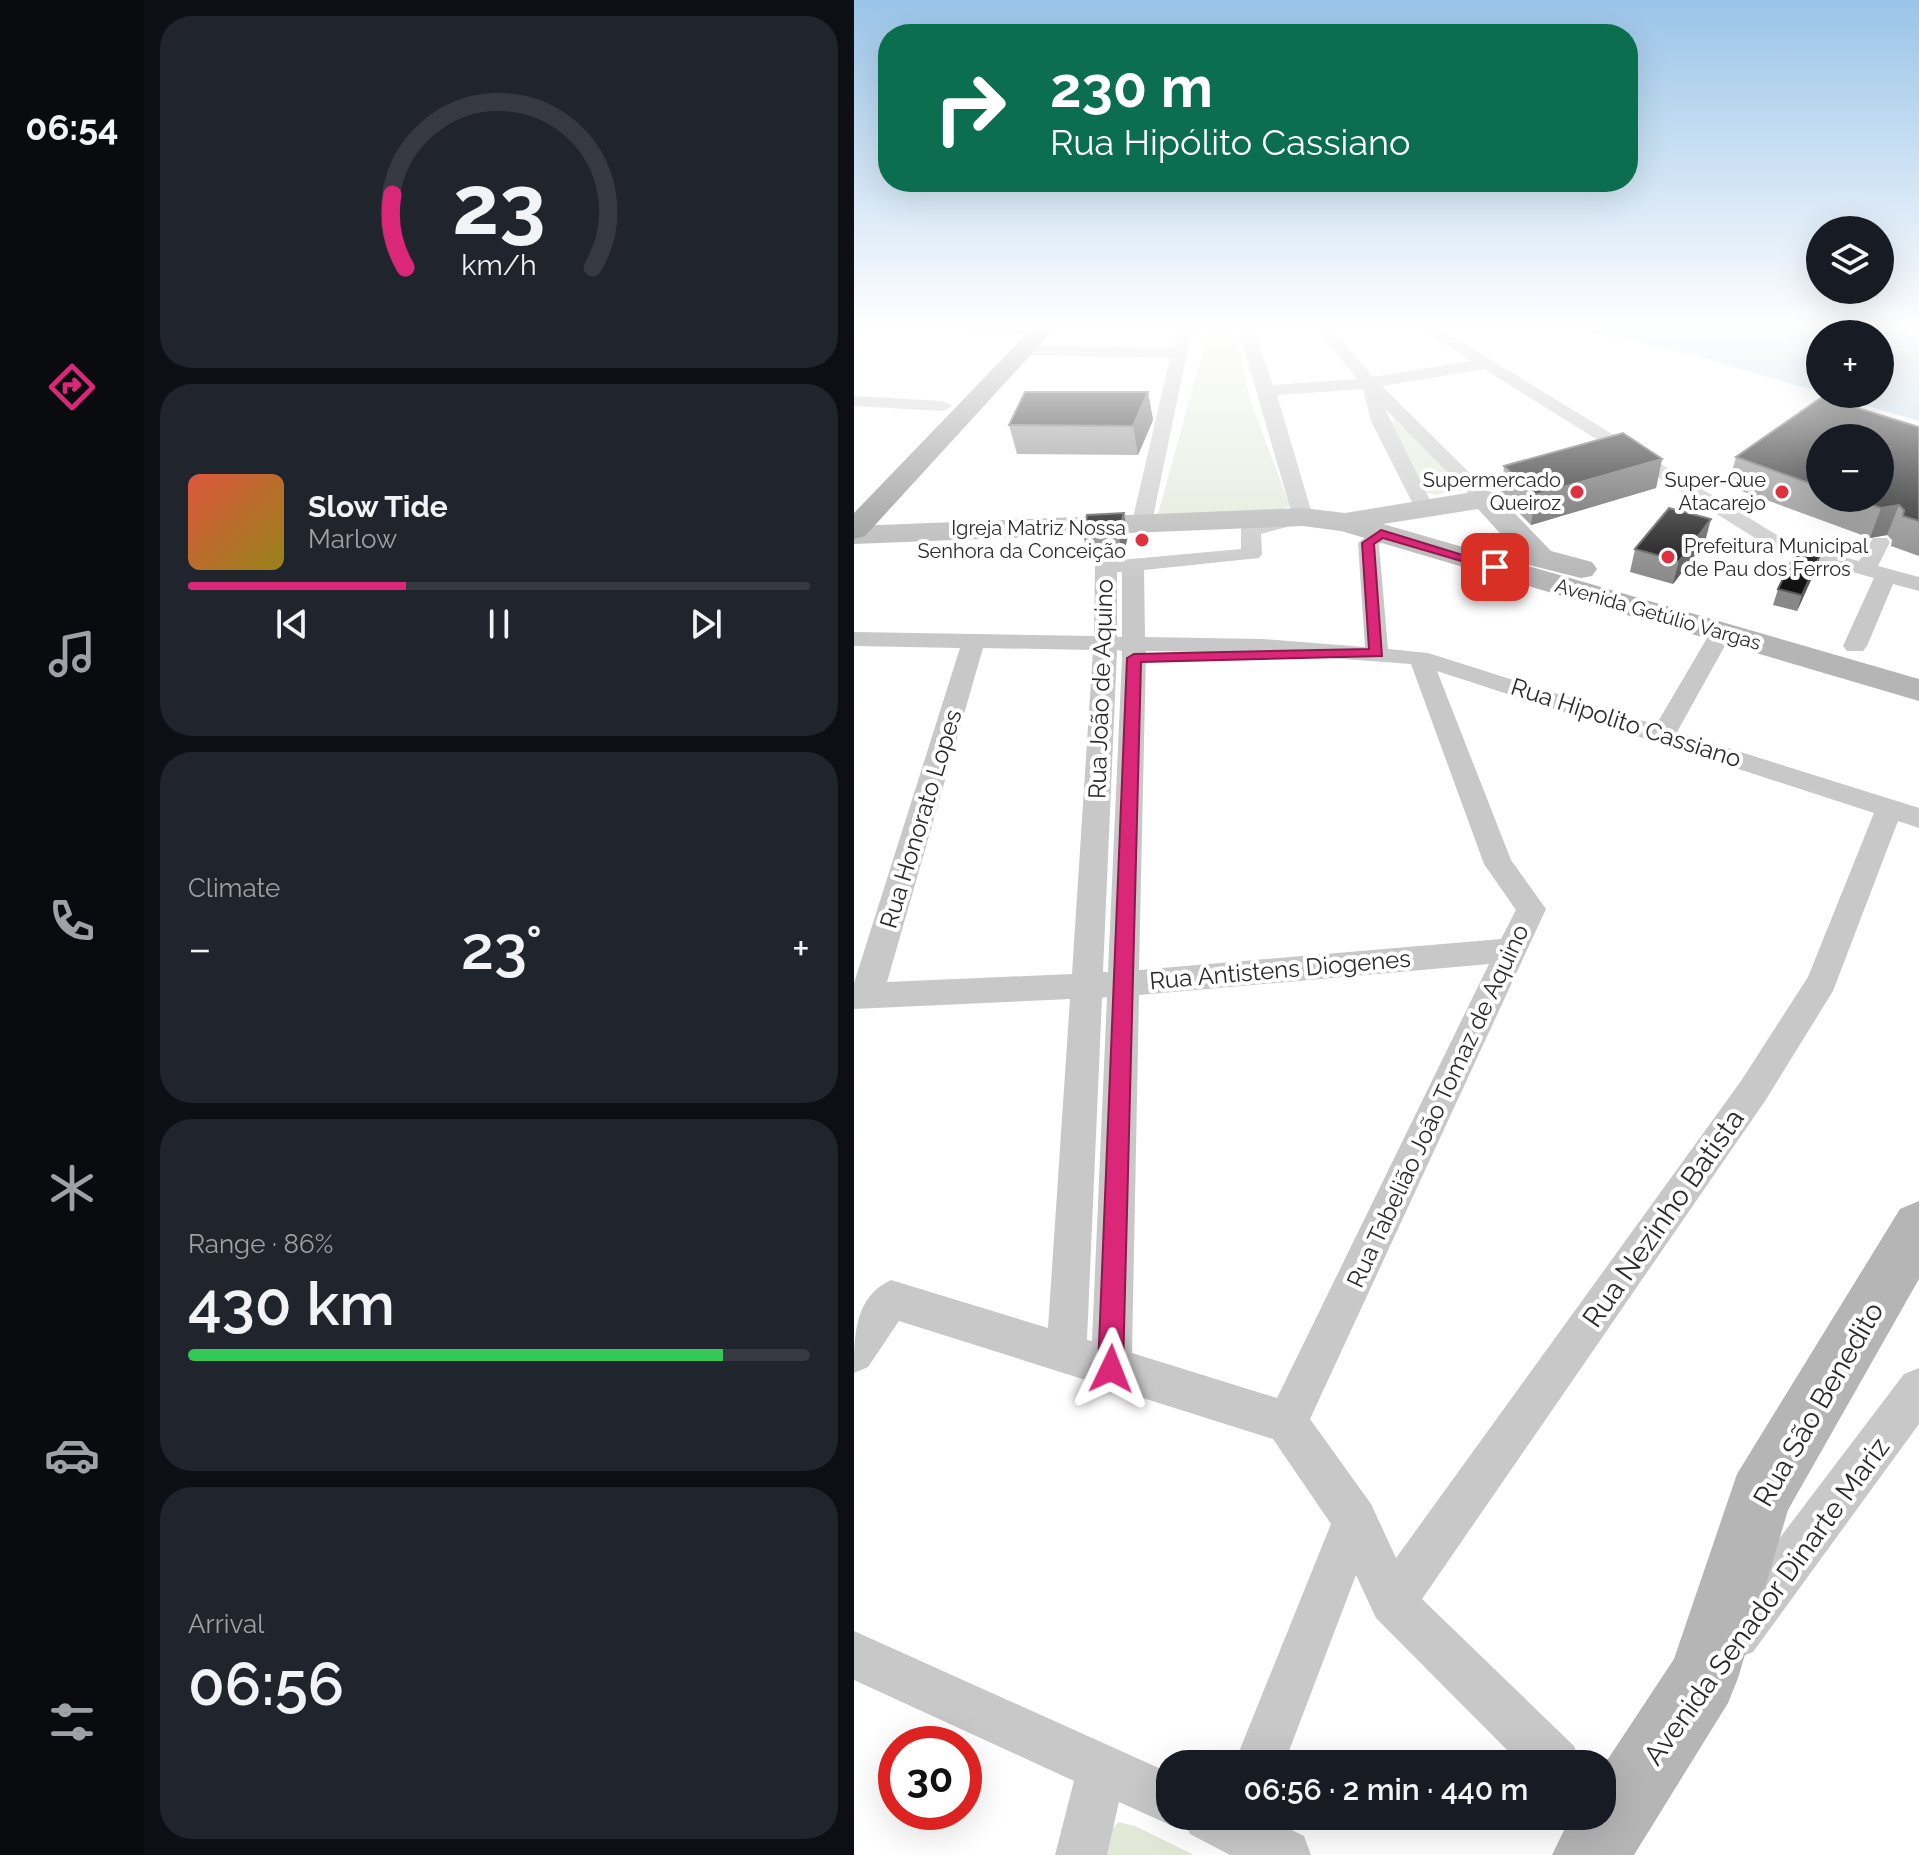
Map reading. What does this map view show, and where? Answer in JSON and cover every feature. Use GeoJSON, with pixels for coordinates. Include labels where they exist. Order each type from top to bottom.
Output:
{"type":"FeatureCollection","features":[{"type":"Feature","properties":{"kind":"highway"},"geometry":{"type":"LineString","coordinates":[[854,494],[937,412]]}},
{"type":"Feature","properties":{"kind":"highway"},"geometry":{"type":"LineString","coordinates":[[854,532],[960,412]]}},
{"type":"Feature","properties":{"kind":"main road"},"geometry":{"type":"LineString","coordinates":[[854,532],[1303,517],[1344,522],[1485,499]]}},
{"type":"Feature","properties":{"kind":"main road","name":"Avenida Getúlio Vargas"},"geometry":{"type":"LineString","coordinates":[[1485,499],[1540,558],[1919,664]]}},
{"type":"Feature","properties":{"kind":"main road"},"geometry":{"type":"LineString","coordinates":[[1397,538],[1424,508]]}},
{"type":"Feature","properties":{"kind":"main road","name":"Avenida Getúlio Vargas"},"geometry":{"type":"LineString","coordinates":[[1344,522],[1919,690]]}},
{"type":"Feature","properties":{"kind":"main road","name":"Rua São Benedito"},"geometry":{"type":"LineString","coordinates":[[1703,1678],[1760,1497],[1919,1227]]}},
{"type":"Feature","properties":{"kind":"main road","name":"Avenida Senador Dinarte Mariz"},"geometry":{"type":"LineString","coordinates":[[1616,1806],[1703,1678]]}},
{"type":"Feature","properties":{"kind":"street"},"geometry":{"type":"LineString","coordinates":[[1142,522],[1166,412]]}},
{"type":"Feature","properties":{"kind":"street"},"geometry":{"type":"LineString","coordinates":[[1273,412],[1303,517]]}},
{"type":"Feature","properties":{"kind":"street"},"geometry":{"type":"LineString","coordinates":[[1377,412],[1424,508]]}},
{"type":"Feature","properties":{"kind":"street"},"geometry":{"type":"LineString","coordinates":[[1398,412],[1485,499]]}},
{"type":"Feature","properties":{"kind":"street"},"geometry":{"type":"LineString","coordinates":[[1562,412],[1783,547],[1916,583],[1919,556]]}},
{"type":"Feature","properties":{"kind":"street","name":"Rua João de Aquino"},"geometry":{"type":"LineString","coordinates":[[1111,1369],[1124,984],[1119,650],[1106,567],[1252,554],[1251,529],[1272,527],[1303,517]]}},
{"type":"Feature","properties":{"kind":"street"},"geometry":{"type":"LineString","coordinates":[[1377,653],[1368,543],[1397,538]]}},
{"type":"Feature","properties":{"kind":"street"},"geometry":{"type":"LineString","coordinates":[[1855,646],[1876,572],[1880,542]]}},
{"type":"Feature","properties":{"kind":"street"},"geometry":{"type":"LineString","coordinates":[[1663,734],[1721,633]]}},
{"type":"Feature","properties":{"kind":"street"},"geometry":{"type":"LineString","coordinates":[[854,639],[972,649]]}},
{"type":"Feature","properties":{"kind":"street"},"geometry":{"type":"LineString","coordinates":[[854,655],[972,649]]}},
{"type":"Feature","properties":{"kind":"street","name":"Rua Hipolito Cassiano"},"geometry":{"type":"LineString","coordinates":[[972,649],[1119,650],[1257,657],[1328,652],[1420,658],[1904,814]]}},
{"type":"Feature","properties":{"kind":"street","name":"Rua Honorato Lopes"},"geometry":{"type":"LineString","coordinates":[[860,996],[972,649]]}},
{"type":"Feature","properties":{"kind":"street","name":"Rua João de Aquino"},"geometry":{"type":"LineString","coordinates":[[1066,1355],[1087,986],[1119,650]]}},
{"type":"Feature","properties":{"kind":"street","name":"Rua Tabelião João Tomaz de Aquino"},"geometry":{"type":"LineString","coordinates":[[1287,1422],[1531,909],[1498,864],[1420,658]]}},
{"type":"Feature","properties":{"kind":"street","name":"Rua Nezinho Batista"},"geometry":{"type":"LineString","coordinates":[[1392,1602],[1753,1091],[1822,982],[1904,814]]}},
{"type":"Feature","properties":{"kind":"street","name":"Rua Antistens Diogenes"},"geometry":{"type":"LineString","coordinates":[[860,996],[1124,984],[1513,950]]}},
{"type":"Feature","properties":{"kind":"street"},"geometry":{"type":"LineString","coordinates":[[854,1353],[891,1299],[1287,1422],[1355,1520],[1392,1602],[1542,1750]]}},
{"type":"Feature","properties":{"kind":"street","name":"Avenida Senador Dinarte Mariz"},"geometry":{"type":"LineString","coordinates":[[1703,1678],[1817,1530],[1919,1389]]}},
{"type":"Feature","properties":{"kind":"street"},"geometry":{"type":"LineString","coordinates":[[1265,1750],[1355,1520]]}},
{"type":"Feature","properties":{"kind":"street"},"geometry":{"type":"LineString","coordinates":[[854,1655],[1156,1793]]}},
{"type":"Feature","properties":{"kind":"street"},"geometry":{"type":"LineString","coordinates":[[1081,1855],[1102,1768]]}},
{"type":"Feature","properties":{"kind":"street"},"geometry":{"type":"LineString","coordinates":[[1244,1830],[1285,1855]]}},
{"type":"Feature","properties":{"kind":"green space"},"geometry":{"type":"Polygon","coordinates":[[[1186,412],[1254,412],[1290,506],[1278,512],[1158,514],[1186,412]]]}},
{"type":"Feature","properties":{"kind":"green space"},"geometry":{"type":"Polygon","coordinates":[[[1400,420],[1466,488],[1436,495],[1425,492],[1391,421],[1400,420]]]}},
{"type":"Feature","properties":{"kind":"green space"},"geometry":{"type":"Polygon","coordinates":[[[1118,1822],[1135,1826],[1194,1855],[1102,1855],[1106,1838],[1118,1822]]]}},
{"type":"Feature","properties":{"kind":"water"},"geometry":{"type":"Polygon","coordinates":[[[1887,412],[1919,412],[1919,421],[1887,412]]]}},
{"type":"Feature","properties":{"kind":"building"},"geometry":{"type":"Polygon","coordinates":[[[1016,412],[1139,412],[1133,426],[1009,425],[1016,412]]]}},
{"type":"Feature","properties":{"kind":"building"},"geometry":{"type":"Polygon","coordinates":[[[1801,412],[1869,412],[1919,427],[1919,521],[1903,516],[1904,510],[1899,505],[1894,506],[1894,424],[1806,424],[1806,482],[1736,457],[1801,412]]]}},
{"type":"Feature","properties":{"kind":"building"},"geometry":{"type":"Polygon","coordinates":[[[1623,433],[1662,459],[1535,495],[1504,466],[1623,433]]]}},
{"type":"Feature","properties":{"kind":"building"},"geometry":{"type":"Polygon","coordinates":[[[1669,508],[1711,519],[1679,561],[1635,549],[1669,508]]]}},
{"type":"Feature","properties":{"kind":"building"},"geometry":{"type":"Polygon","coordinates":[[[1124,513],[1118,533],[1083,534],[1087,515],[1124,513]]]}},
{"type":"Feature","properties":{"kind":"building"},"geometry":{"type":"Polygon","coordinates":[[[1798,548],[1821,553],[1802,595],[1778,589],[1798,548]]]}},
{"type":"Feature","properties":{"kind":"place","name":"Supermercado Queiroz"},"geometry":{"type":"Point","coordinates":[1577,492]}},
{"type":"Feature","properties":{"kind":"place","name":"Super-Que Atacarejo"},"geometry":{"type":"Point","coordinates":[1782,492]}},
{"type":"Feature","properties":{"kind":"place","name":"Igreja Matriz Nossa Senhora da Conceição"},"geometry":{"type":"Point","coordinates":[1142,540]}},
{"type":"Feature","properties":{"kind":"place","name":"Prefeitura Municipal de Pau dos Ferros"},"geometry":{"type":"Point","coordinates":[1668,557]}},
{"type":"Feature","properties":{"kind":"route"},"geometry":{"type":"LineString","coordinates":[[1111,1369],[1134,658],[1377,653],[1368,543],[1381,534],[1495,567]]}}]}
